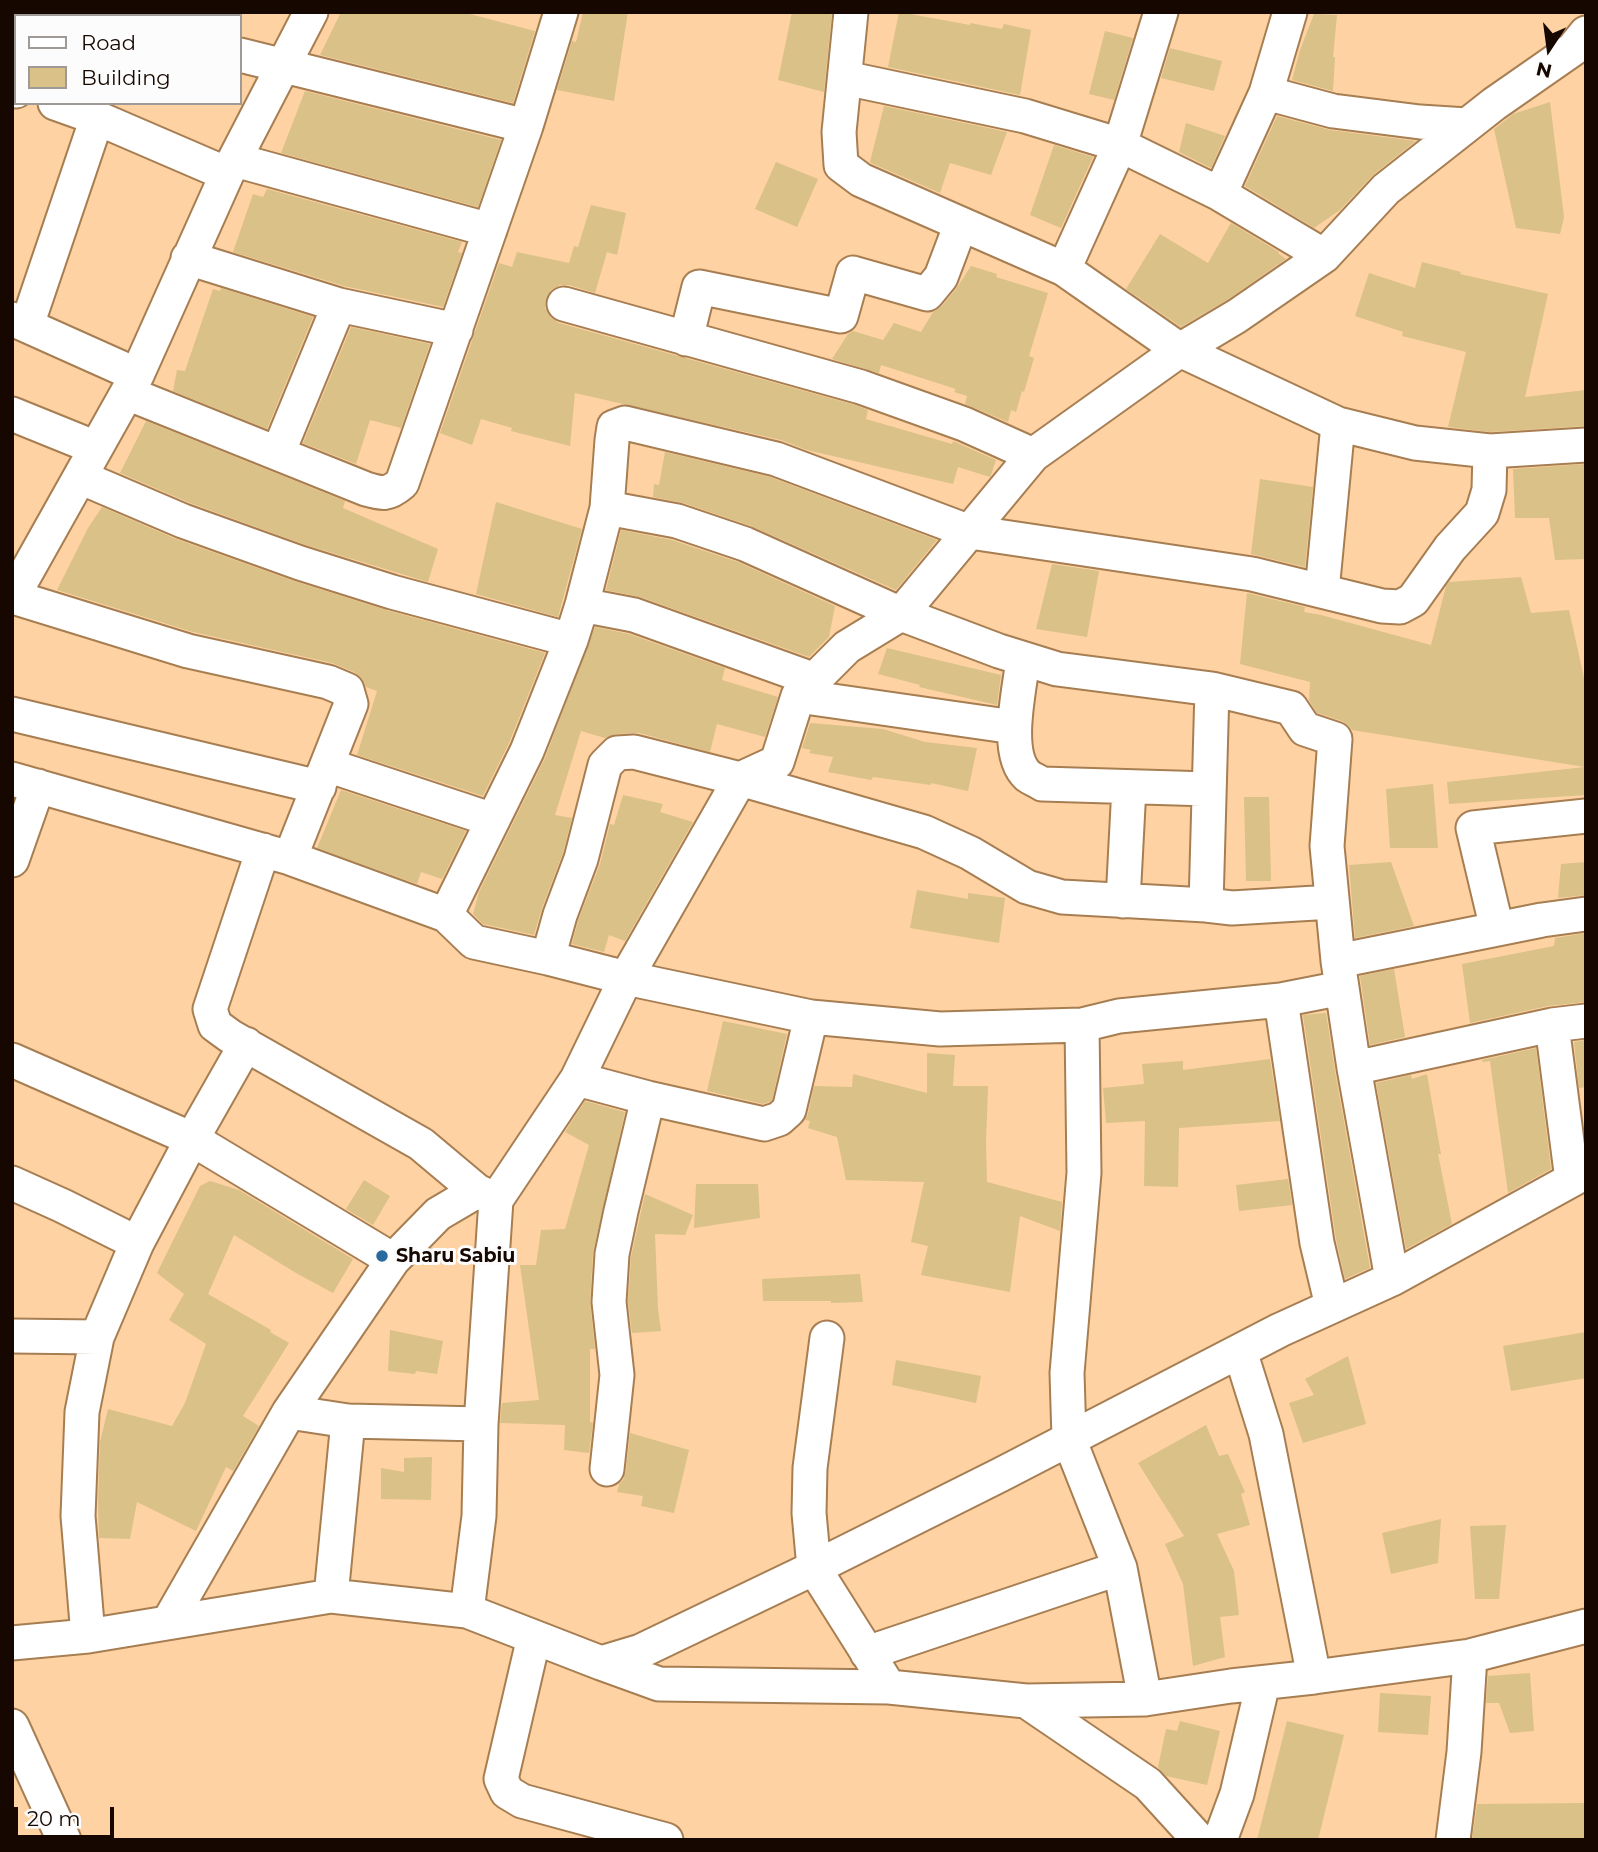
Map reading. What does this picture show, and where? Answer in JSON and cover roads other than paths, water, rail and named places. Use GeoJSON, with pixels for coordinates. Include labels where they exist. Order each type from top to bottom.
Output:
{"type":"FeatureCollection","features":[{"type":"Feature","properties":{"kind":"street"},"geometry":{"type":"LineString","coordinates":[[311,12],[231,167],[132,384],[15,588],[188,651],[328,682],[347,690],[351,704],[323,776],[276,854],[210,1009],[215,1025],[421,1144],[486,1196]]}},
{"type":"Feature","properties":{"kind":"street"},"geometry":{"type":"LineString","coordinates":[[851,12],[839,132],[841,165],[861,180],[1064,269],[1180,350],[1338,424],[1415,443],[1490,451],[1586,445]]}},
{"type":"Feature","properties":{"kind":"street"},"geometry":{"type":"LineString","coordinates":[[1220,194],[1266,93],[1290,12]]}},
{"type":"Feature","properties":{"kind":"street"},"geometry":{"type":"LineString","coordinates":[[97,118],[19,322],[132,384],[278,453],[366,489],[380,493],[392,492],[402,483],[491,230],[526,126],[558,13]]}},
{"type":"Feature","properties":{"kind":"street"},"geometry":{"type":"LineString","coordinates":[[1064,269],[1120,145],[1156,13]]}},
{"type":"Feature","properties":{"kind":"street"},"geometry":{"type":"LineString","coordinates":[[169,1621],[289,1412],[393,1260],[438,1214],[486,1196],[577,1079],[626,978],[740,779],[777,762],[807,688],[847,647],[901,614],[1033,455],[1180,350],[1237,316],[1324,256],[1386,189],[1494,104],[1582,46]]}},
{"type":"Feature","properties":{"kind":"street"},"geometry":{"type":"LineString","coordinates":[[242,56],[526,126]]}},
{"type":"Feature","properties":{"kind":"street"},"geometry":{"type":"LineString","coordinates":[[845,78],[1025,116],[1120,145],[1220,194],[1324,256]]}},
{"type":"Feature","properties":{"kind":"street"},"geometry":{"type":"LineString","coordinates":[[1266,93],[1333,111],[1467,125]]}},
{"type":"Feature","properties":{"kind":"street"},"geometry":{"type":"LineString","coordinates":[[61,105],[231,167],[491,230]]}},
{"type":"Feature","properties":{"kind":"street"},"geometry":{"type":"LineString","coordinates":[[686,339],[699,287],[841,316],[853,273],[927,293],[941,277],[961,224]]}},
{"type":"Feature","properties":{"kind":"street"},"geometry":{"type":"LineString","coordinates":[[188,258],[339,305],[456,330]]}},
{"type":"Feature","properties":{"kind":"street"},"geometry":{"type":"LineString","coordinates":[[565,304],[861,387],[964,424],[1033,455]]}},
{"type":"Feature","properties":{"kind":"street"},"geometry":{"type":"LineString","coordinates":[[278,453],[339,305]]}},
{"type":"Feature","properties":{"kind":"street"},"geometry":{"type":"LineString","coordinates":[[12,414],[96,448]]}},
{"type":"Feature","properties":{"kind":"street"},"geometry":{"type":"LineString","coordinates":[[446,915],[527,751],[571,640],[607,508],[614,427],[625,423],[776,459],[970,532],[1252,573],[1382,606],[1400,607],[1413,600],[1450,548],[1482,513],[1489,490],[1490,451]]}},
{"type":"Feature","properties":{"kind":"street"},"geometry":{"type":"LineString","coordinates":[[1322,591],[1338,424]]}},
{"type":"Feature","properties":{"kind":"street"},"geometry":{"type":"LineString","coordinates":[[80,477],[183,521],[300,563],[392,592],[571,640]]}},
{"type":"Feature","properties":{"kind":"street"},"geometry":{"type":"LineString","coordinates":[[607,508],[677,521],[745,544],[901,614],[1023,659],[1057,669],[1212,689],[1291,708],[1305,729],[1335,739],[1327,846],[1332,902],[1354,1068],[1392,1279]]}},
{"type":"Feature","properties":{"kind":"street"},"geometry":{"type":"LineString","coordinates":[[582,605],[634,615],[807,688],[1014,727]]}},
{"type":"Feature","properties":{"kind":"street"},"geometry":{"type":"LineString","coordinates":[[1023,659],[1014,727],[1016,757],[1027,775],[1042,784],[1209,789]]}},
{"type":"Feature","properties":{"kind":"street"},"geometry":{"type":"LineString","coordinates":[[1206,905],[1212,689]]}},
{"type":"Feature","properties":{"kind":"street"},"geometry":{"type":"LineString","coordinates":[[12,714],[323,776],[493,820]]}},
{"type":"Feature","properties":{"kind":"street"},"geometry":{"type":"LineString","coordinates":[[548,958],[560,915],[581,859],[605,765],[617,753],[634,752],[740,779],[924,832],[970,853],[1027,887],[1062,897],[1232,908],[1332,902]]}},
{"type":"Feature","properties":{"kind":"street"},"geometry":{"type":"LineString","coordinates":[[12,860],[25,782],[276,854],[446,915],[474,942],[626,978],[811,1017],[940,1029],[1082,1025],[1119,1016],[1281,1000],[1340,974],[1497,929],[1586,914]]}},
{"type":"Feature","properties":{"kind":"street"},"geometry":{"type":"LineString","coordinates":[[1124,901],[1129,787]]}},
{"type":"Feature","properties":{"kind":"street"},"geometry":{"type":"LineString","coordinates":[[1497,929],[1473,828],[1586,816]]}},
{"type":"Feature","properties":{"kind":"street"},"geometry":{"type":"LineString","coordinates":[[1281,1000],[1317,1244],[1332,1306]]}},
{"type":"Feature","properties":{"kind":"street"},"geometry":{"type":"LineString","coordinates":[[577,1079],[764,1124],[779,1119],[789,1110],[811,1017]]}},
{"type":"Feature","properties":{"kind":"street"},"geometry":{"type":"LineString","coordinates":[[1354,1068],[1552,1025],[1586,1021]]}},
{"type":"Feature","properties":{"kind":"street"},"geometry":{"type":"LineString","coordinates":[[1082,1025],[1084,1173],[1066,1373],[1069,1439],[1120,1568],[1145,1699]]}},
{"type":"Feature","properties":{"kind":"street"},"geometry":{"type":"LineString","coordinates":[[601,1663],[641,1651],[814,1568],[1240,1350],[1392,1279],[1579,1176],[1552,1025]]}},
{"type":"Feature","properties":{"kind":"street"},"geometry":{"type":"LineString","coordinates":[[88,1636],[78,1516],[82,1412],[97,1337],[136,1243],[246,1044]]}},
{"type":"Feature","properties":{"kind":"street"},"geometry":{"type":"LineString","coordinates":[[12,1060],[192,1139],[393,1260]]}},
{"type":"Feature","properties":{"kind":"street"},"geometry":{"type":"LineString","coordinates":[[607,1469],[617,1375],[609,1303],[612,1254],[648,1098]]}},
{"type":"Feature","properties":{"kind":"street"},"geometry":{"type":"LineString","coordinates":[[12,1183],[136,1243]]}},
{"type":"Feature","properties":{"kind":"street"},"geometry":{"type":"LineString","coordinates":[[467,1611],[478,1516],[486,1196]]}},
{"type":"Feature","properties":{"kind":"street"},"geometry":{"type":"LineString","coordinates":[[12,1336],[97,1337]]}},
{"type":"Feature","properties":{"kind":"street"},"geometry":{"type":"LineString","coordinates":[[827,1338],[810,1468],[809,1513],[814,1568],[888,1686]]}},
{"type":"Feature","properties":{"kind":"street"},"geometry":{"type":"LineString","coordinates":[[1240,1350],[1266,1434],[1314,1677]]}},
{"type":"Feature","properties":{"kind":"street"},"geometry":{"type":"LineString","coordinates":[[289,1412],[348,1421],[481,1424]]}},
{"type":"Feature","properties":{"kind":"street"},"geometry":{"type":"LineString","coordinates":[[331,1596],[348,1421]]}},
{"type":"Feature","properties":{"kind":"street"},"geometry":{"type":"LineString","coordinates":[[867,1653],[1120,1568]]}},
{"type":"Feature","properties":{"kind":"street"},"geometry":{"type":"LineString","coordinates":[[12,1643],[88,1636],[331,1596],[467,1611],[659,1684],[888,1686],[1026,1701],[1145,1699],[1314,1677],[1470,1656],[1586,1626]]}},
{"type":"Feature","properties":{"kind":"street"},"geometry":{"type":"LineString","coordinates":[[534,1637],[501,1779],[507,1792],[522,1801],[651,1838]]}},
{"type":"Feature","properties":{"kind":"street"},"geometry":{"type":"LineString","coordinates":[[1452,1840],[1464,1752],[1470,1656]]}},
{"type":"Feature","properties":{"kind":"street"},"geometry":{"type":"LineString","coordinates":[[1220,1840],[1237,1794],[1263,1683]]}},
{"type":"Feature","properties":{"kind":"street"},"geometry":{"type":"LineString","coordinates":[[1026,1701],[1148,1784],[1199,1840]]}},
{"type":"Feature","properties":{"kind":"street"},"geometry":{"type":"LineString","coordinates":[[12,1727],[64,1840]]}},
{"type":"Feature","properties":{"kind":"place","name":"Sharu Sabiu"},"geometry":{"type":"Point","coordinates":[382,1256]}}]}
